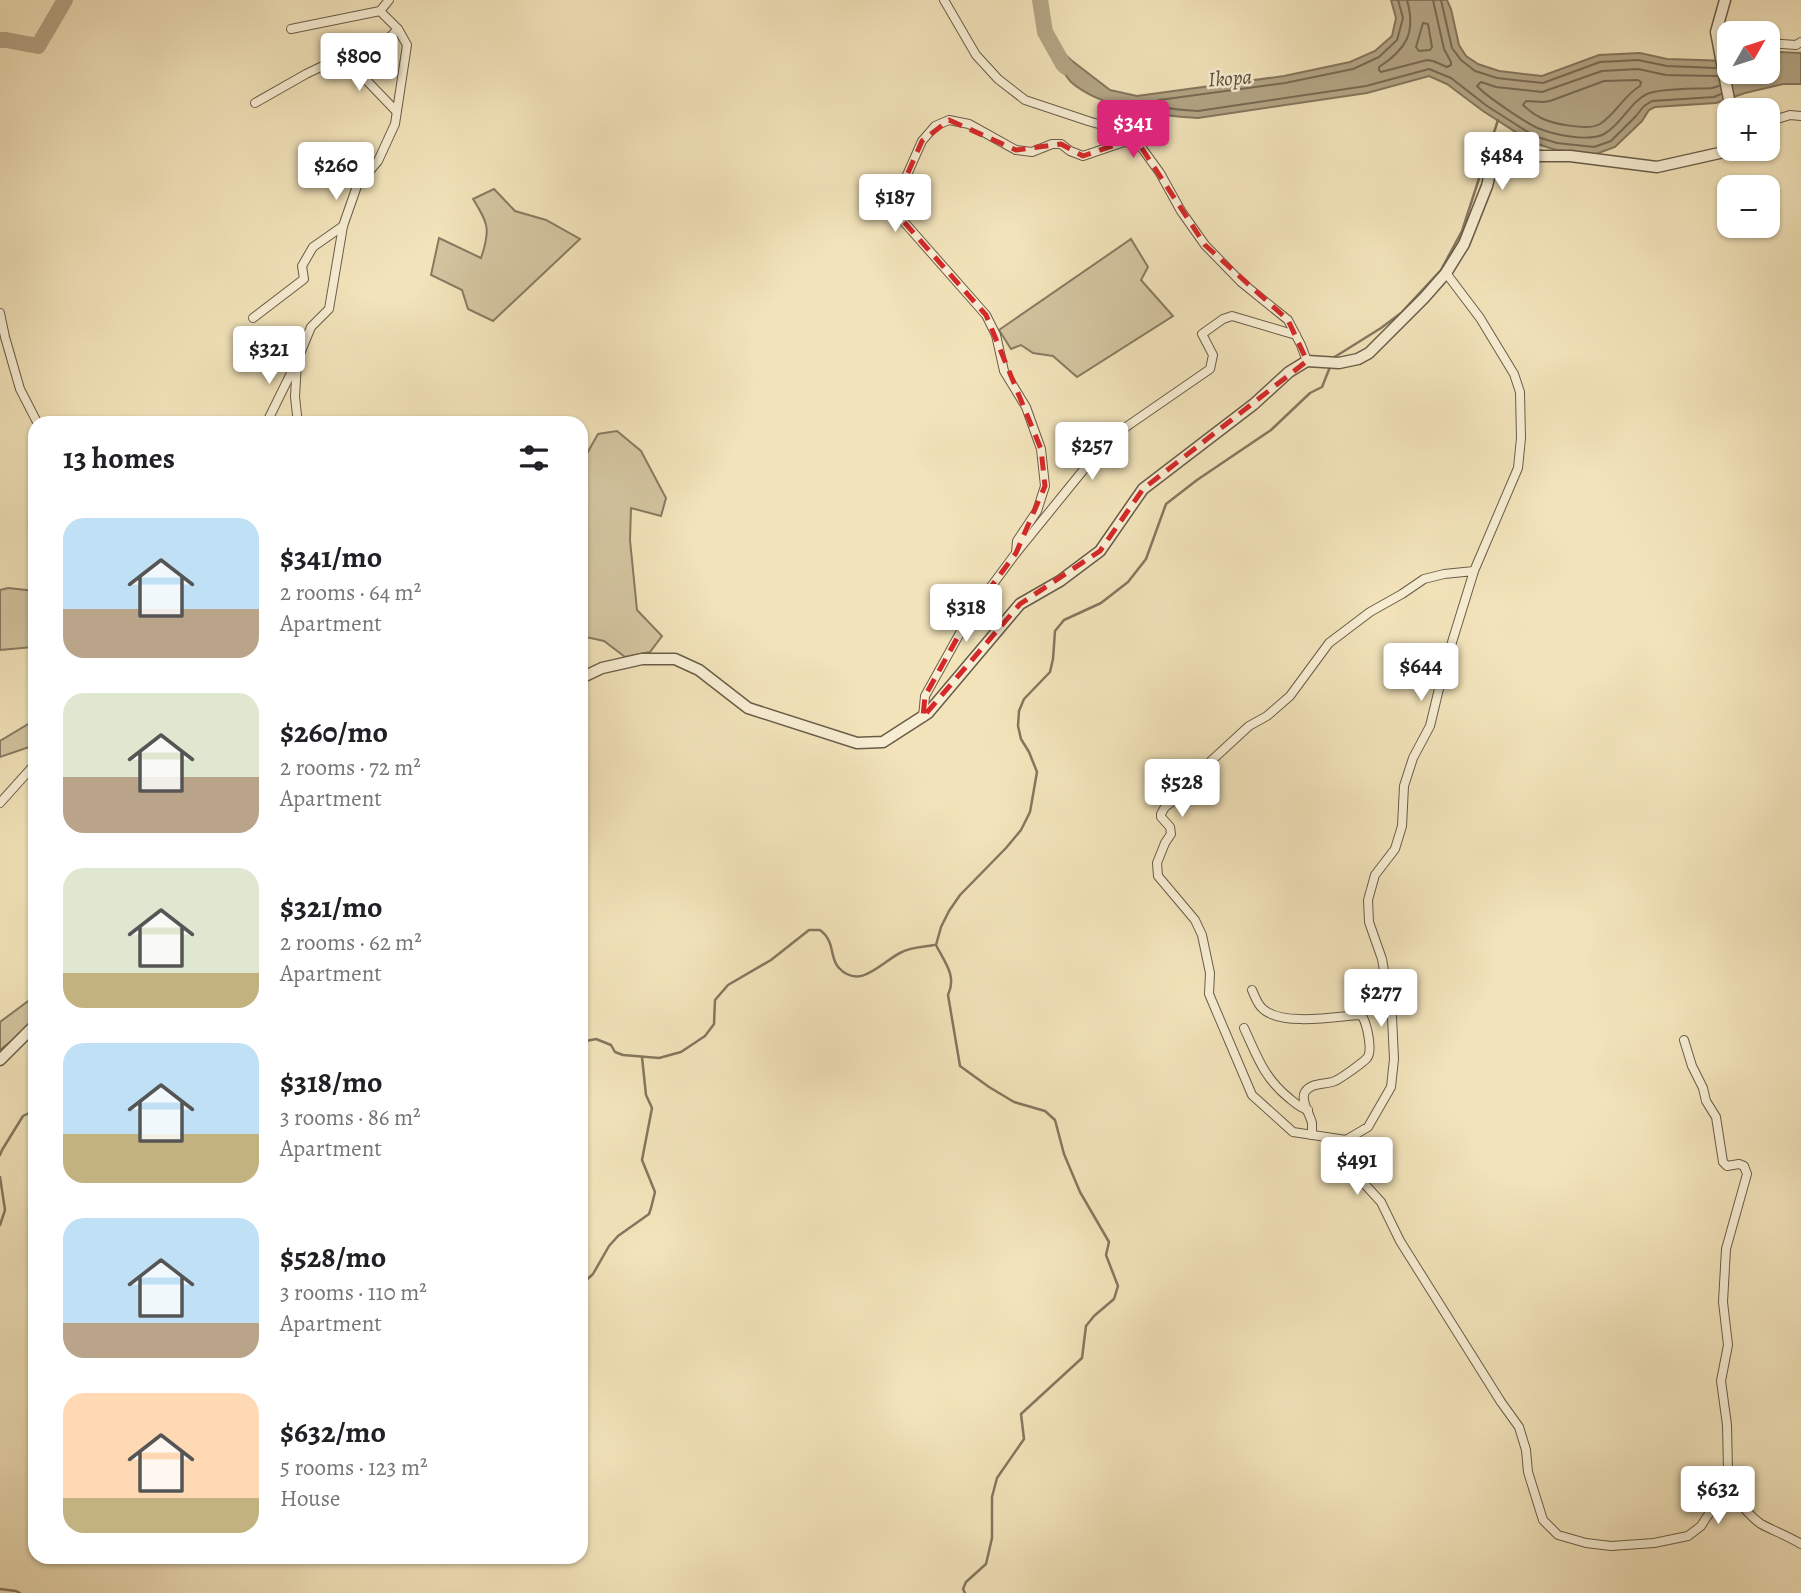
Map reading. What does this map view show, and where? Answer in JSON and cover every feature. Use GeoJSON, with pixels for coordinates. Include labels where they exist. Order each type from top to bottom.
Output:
{"type":"FeatureCollection","features":[{"type":"Feature","properties":{"kind":"street"},"geometry":{"type":"LineString","coordinates":[[291,29],[380,11],[389,0]]}},
{"type":"Feature","properties":{"kind":"street"},"geometry":{"type":"LineString","coordinates":[[944,0],[976,55],[998,79],[1025,100],[1126,132],[1139,144],[1205,246],[1241,282],[1288,320],[1310,362]]}},
{"type":"Feature","properties":{"kind":"street"},"geometry":{"type":"LineString","coordinates":[[1723,21],[1725,0]]}},
{"type":"Feature","properties":{"kind":"street"},"geometry":{"type":"LineString","coordinates":[[270,416],[297,361],[310,327],[329,309],[343,226],[357,186],[378,161],[395,124],[407,45],[398,29],[380,11]]}},
{"type":"Feature","properties":{"kind":"street"},"geometry":{"type":"LineString","coordinates":[[255,103],[306,74],[370,43],[390,37],[398,29]]}},
{"type":"Feature","properties":{"kind":"street"},"geometry":{"type":"LineString","coordinates":[[1780,44],[1796,45],[1801,42]]}},
{"type":"Feature","properties":{"kind":"street"},"geometry":{"type":"LineString","coordinates":[[343,57],[396,111]]}},
{"type":"Feature","properties":{"kind":"street"},"geometry":{"type":"LineString","coordinates":[[1780,118],[1790,114],[1801,116]]}},
{"type":"Feature","properties":{"kind":"street"},"geometry":{"type":"LineString","coordinates":[[1016,553],[1017,541],[1037,511],[1045,486],[1041,449],[1026,407],[1004,371],[996,335],[986,315],[897,214],[895,202],[922,141],[935,126],[949,120],[968,124],[1016,150],[1032,152],[1052,144],[1061,144],[1083,156],[1124,142],[1139,144]]}},
{"type":"Feature","properties":{"kind":"street"},"geometry":{"type":"LineString","coordinates":[[588,675],[602,668],[642,659],[675,659],[699,670],[748,708],[857,743],[883,742],[928,713],[1020,604],[1060,581],[1100,551],[1143,489],[1254,404],[1289,372],[1310,362],[1339,363],[1358,359],[1369,353],[1446,272],[1464,244],[1491,169],[1503,160],[1526,156],[1570,156],[1657,167],[1717,154]]}},
{"type":"Feature","properties":{"kind":"street"},"geometry":{"type":"LineString","coordinates":[[253,318],[304,279],[302,266],[313,247],[343,226]]}},
{"type":"Feature","properties":{"kind":"street"},"geometry":{"type":"LineString","coordinates":[[1446,272],[1480,318],[1514,374],[1520,392],[1521,438],[1518,468],[1474,571],[1444,668],[1430,726],[1413,758],[1404,786],[1402,826],[1395,849],[1375,874],[1368,900],[1369,922],[1382,959],[1392,1017],[1395,1059],[1391,1087],[1368,1127],[1346,1140],[1293,1132],[1252,1095],[1209,994],[1209,973],[1202,935],[1195,920],[1158,876],[1157,863],[1171,834],[1170,827],[1161,814],[1165,807],[1190,788],[1211,761],[1249,726],[1267,716],[1290,696],[1329,642],[1370,612],[1424,579],[1474,571]]}},
{"type":"Feature","properties":{"kind":"street"},"geometry":{"type":"LineString","coordinates":[[0,313],[20,389],[34,416]]}},
{"type":"Feature","properties":{"kind":"street"},"geometry":{"type":"LineString","coordinates":[[923,717],[925,696],[970,615],[1085,468],[1126,427],[1210,369],[1213,355],[1202,334],[1232,316],[1296,335]]}},
{"type":"Feature","properties":{"kind":"street"},"geometry":{"type":"LineString","coordinates":[[297,361],[297,416]]}},
{"type":"Feature","properties":{"kind":"street"},"geometry":{"type":"LineString","coordinates":[[0,803],[28,772]]}},
{"type":"Feature","properties":{"kind":"street"},"geometry":{"type":"LineString","coordinates":[[1252,990],[1264,1011],[1276,1016],[1307,1020],[1358,1014],[1365,1022],[1370,1051],[1368,1058],[1335,1081],[1306,1090],[1304,1096],[1312,1123],[1311,1135]]}},
{"type":"Feature","properties":{"kind":"street"},"geometry":{"type":"LineString","coordinates":[[1244,1028],[1275,1087],[1302,1109],[1308,1110]]}},
{"type":"Feature","properties":{"kind":"street"},"geometry":{"type":"LineString","coordinates":[[0,1060],[28,1032]]}},
{"type":"Feature","properties":{"kind":"street"},"geometry":{"type":"LineString","coordinates":[[1346,1140],[1359,1178],[1381,1202],[1400,1241],[1519,1427],[1526,1450],[1528,1472],[1543,1520],[1558,1535],[1586,1543],[1611,1546],[1654,1543],[1688,1536],[1701,1526],[1721,1494],[1728,1471],[1727,1424],[1721,1381],[1728,1345],[1723,1302],[1726,1249],[1746,1174],[1744,1166],[1727,1166],[1723,1162],[1716,1117],[1706,1101],[1684,1040]]}},
{"type":"Feature","properties":{"kind":"street"},"geometry":{"type":"LineString","coordinates":[[1721,1494],[1728,1492],[1758,1522],[1801,1544]]}},
{"type":"Feature","properties":{"kind":"highlighted area"},"geometry":{"type":"Polygon","coordinates":[[[949,120],[1016,150],[1061,144],[1083,156],[1124,142],[1139,144],[1205,245],[1288,320],[1307,361],[1143,489],[1100,551],[1020,604],[923,717],[925,696],[970,615],[1016,553],[1045,486],[1041,449],[986,315],[897,214],[895,202],[922,141],[949,120]]]}},
{"type":"Feature","properties":{"kind":"shaded area"},"geometry":{"type":"Polygon","coordinates":[[[494,189],[515,211],[546,220],[580,239],[493,321],[468,309],[462,290],[431,275],[439,238],[481,258],[487,233],[482,214],[473,199],[494,189]]]}},
{"type":"Feature","properties":{"kind":"shaded area"},"geometry":{"type":"Polygon","coordinates":[[[1131,239],[1148,267],[1141,280],[1173,316],[1077,377],[1053,356],[1033,353],[1021,345],[1011,349],[999,330],[1131,239]]]}},
{"type":"Feature","properties":{"kind":"shaded area"},"geometry":{"type":"Polygon","coordinates":[[[617,431],[641,451],[666,498],[661,516],[631,508],[630,540],[637,610],[662,636],[650,652],[625,657],[604,641],[588,638],[588,452],[598,434],[617,431]]]}},
{"type":"Feature","properties":{"kind":"shaded area"},"geometry":{"type":"Polygon","coordinates":[[[0,590],[28,590],[28,647],[0,650],[0,590]]]}},
{"type":"Feature","properties":{"kind":"shaded area"},"geometry":{"type":"Polygon","coordinates":[[[28,724],[28,747],[0,757],[0,741],[28,724]]]}},
{"type":"Feature","properties":{"kind":"shaded area"},"geometry":{"type":"Polygon","coordinates":[[[28,1001],[28,1028],[0,1050],[0,1022],[28,1001]]]}},
{"type":"Feature","properties":{"kind":"water"},"geometry":{"type":"Polygon","coordinates":[[[1391,0],[1447,0],[1459,45],[1466,56],[1478,64],[1499,71],[1542,76],[1599,55],[1640,53],[1667,59],[1717,61],[1717,84],[1780,84],[1780,52],[1801,53],[1801,84],[1783,84],[1730,98],[1717,98],[1716,103],[1655,107],[1649,110],[1642,121],[1615,147],[1596,154],[1556,150],[1531,142],[1447,84],[1429,76],[1367,93],[1198,118],[1149,113],[1098,98],[1071,82],[1051,55],[1056,46],[1110,90],[1137,96],[1284,76],[1350,62],[1375,51],[1392,36],[1396,18],[1391,0]]]}},
{"type":"Feature","properties":{"kind":"waterway","name":"Ikopa"},"geometry":{"type":"LineString","coordinates":[[0,40],[38,46],[65,0]]}},
{"type":"Feature","properties":{"kind":"waterway","name":"Ikopa"},"geometry":{"type":"LineString","coordinates":[[1040,0],[1045,32],[1066,67]]}},
{"type":"Feature","properties":{"kind":"waterway"},"geometry":{"type":"LineString","coordinates":[[1333,358],[1401,313],[1441,270],[1462,231],[1498,120]]}},
{"type":"Feature","properties":{"kind":"waterway"},"geometry":{"type":"LineString","coordinates":[[965,1593],[963,1589],[966,1582],[986,1564],[992,1538],[992,1497],[997,1478],[1024,1439],[1021,1414],[1082,1358],[1086,1326],[1114,1299],[1118,1286],[1106,1255],[1109,1242],[1080,1192],[1064,1154],[1055,1120],[1045,1111],[1014,1102],[960,1066],[948,995],[951,976],[936,945],[941,927],[960,895],[1006,848],[1021,830],[1030,812],[1037,772],[1021,739],[1019,711],[1024,699],[1050,672],[1055,631],[1064,620],[1101,603],[1128,582],[1146,559],[1166,504],[1271,430],[1310,393],[1322,387],[1330,367]]}},
{"type":"Feature","properties":{"kind":"waterway"},"geometry":{"type":"LineString","coordinates":[[588,1041],[596,1039],[611,1045],[615,1052],[623,1055],[659,1058],[681,1052],[705,1036],[714,1024],[715,1000],[728,985],[771,960],[809,930],[820,930],[828,940],[839,968],[855,976],[871,972],[906,950],[934,945]]}},
{"type":"Feature","properties":{"kind":"waterway"},"geometry":{"type":"LineString","coordinates":[[588,1279],[618,1236],[649,1214],[655,1192],[642,1160],[652,1108],[646,1095],[642,1057]]}},
{"type":"Feature","properties":{"kind":"waterway"},"geometry":{"type":"LineString","coordinates":[[0,1155],[23,1116],[28,1114]]}},
{"type":"Feature","properties":{"kind":"waterway"},"geometry":{"type":"LineString","coordinates":[[0,1177],[5,1210],[0,1225]]}},
{"type":"Feature","properties":{"kind":"waterway"},"geometry":{"type":"LineString","coordinates":[[0,1589],[20,1593]]}}]}
